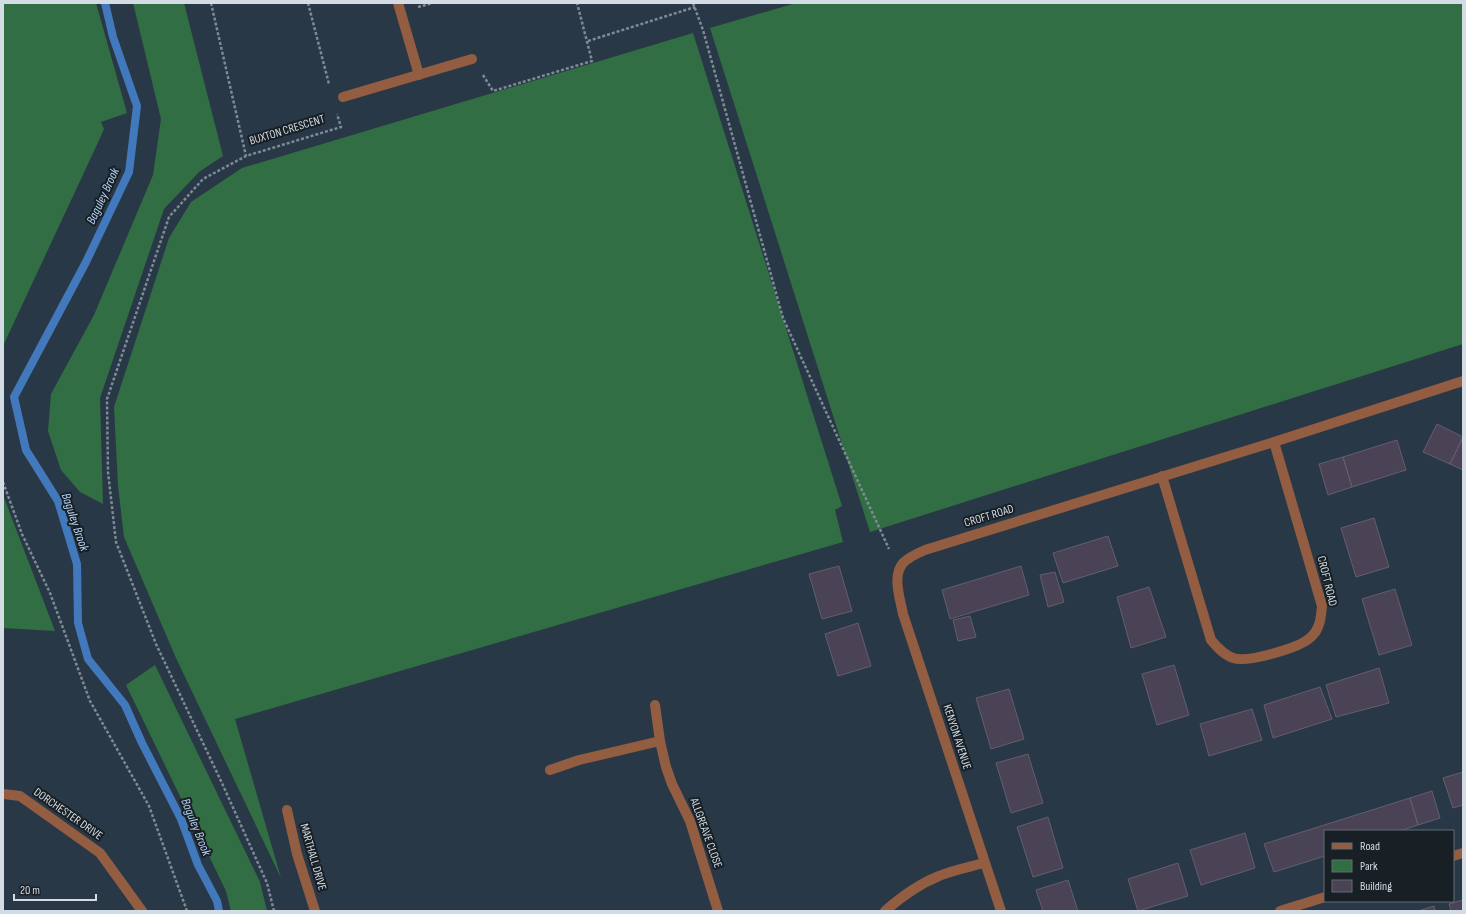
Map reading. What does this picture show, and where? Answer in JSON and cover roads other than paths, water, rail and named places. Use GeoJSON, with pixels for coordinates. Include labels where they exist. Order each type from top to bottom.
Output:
{"type":"FeatureCollection","features":[{"type":"Feature","properties":{"kind":"street"},"geometry":{"type":"LineString","coordinates":[[398,3],[419,75]]}},
{"type":"Feature","properties":{"kind":"street"},"geometry":{"type":"LineString","coordinates":[[343,97],[472,59]]}},
{"type":"Feature","properties":{"kind":"street","name":"CROFT ROAD"},"geometry":{"type":"LineString","coordinates":[[898,570],[904,561],[925,550],[1274,442],[1463,380]]}},
{"type":"Feature","properties":{"kind":"street","name":"CROFT ROAD"},"geometry":{"type":"LineString","coordinates":[[1162,476],[1212,640],[1221,651],[1233,658],[1254,658],[1294,647],[1311,637],[1321,622],[1322,606],[1274,442]]}},
{"type":"Feature","properties":{"kind":"street","name":"KENYON AVENUE"},"geometry":{"type":"LineString","coordinates":[[898,570],[897,588],[903,614],[1001,911]]}},
{"type":"Feature","properties":{"kind":"street","name":"ALLGREAVE CLOSE"},"geometry":{"type":"LineString","coordinates":[[655,705],[660,741],[666,767],[672,784],[690,821],[718,911]]}},
{"type":"Feature","properties":{"kind":"street"},"geometry":{"type":"LineString","coordinates":[[550,770],[579,760],[660,741]]}},
{"type":"Feature","properties":{"kind":"street","name":"DORCHESTER DRIVE"},"geometry":{"type":"LineString","coordinates":[[3,794],[20,796],[100,853],[142,911]]}},
{"type":"Feature","properties":{"kind":"street","name":"MARTHALL DRIVE"},"geometry":{"type":"LineString","coordinates":[[287,810],[297,854],[315,911]]}},
{"type":"Feature","properties":{"kind":"street"},"geometry":{"type":"LineString","coordinates":[[885,911],[916,888],[939,876],[984,863]]}},
{"type":"Feature","properties":{"kind":"street"},"geometry":{"type":"LineString","coordinates":[[1280,911],[1324,897]]}},
{"type":"Feature","properties":{"kind":"waterway","name":"Baguley Brook"},"geometry":{"type":"LineString","coordinates":[[105,3],[113,37],[137,106],[129,172],[86,262],[14,397],[26,450],[58,501],[77,564],[78,623],[88,659],[125,705],[142,743],[181,819],[198,865],[217,901],[219,911]]}}]}
